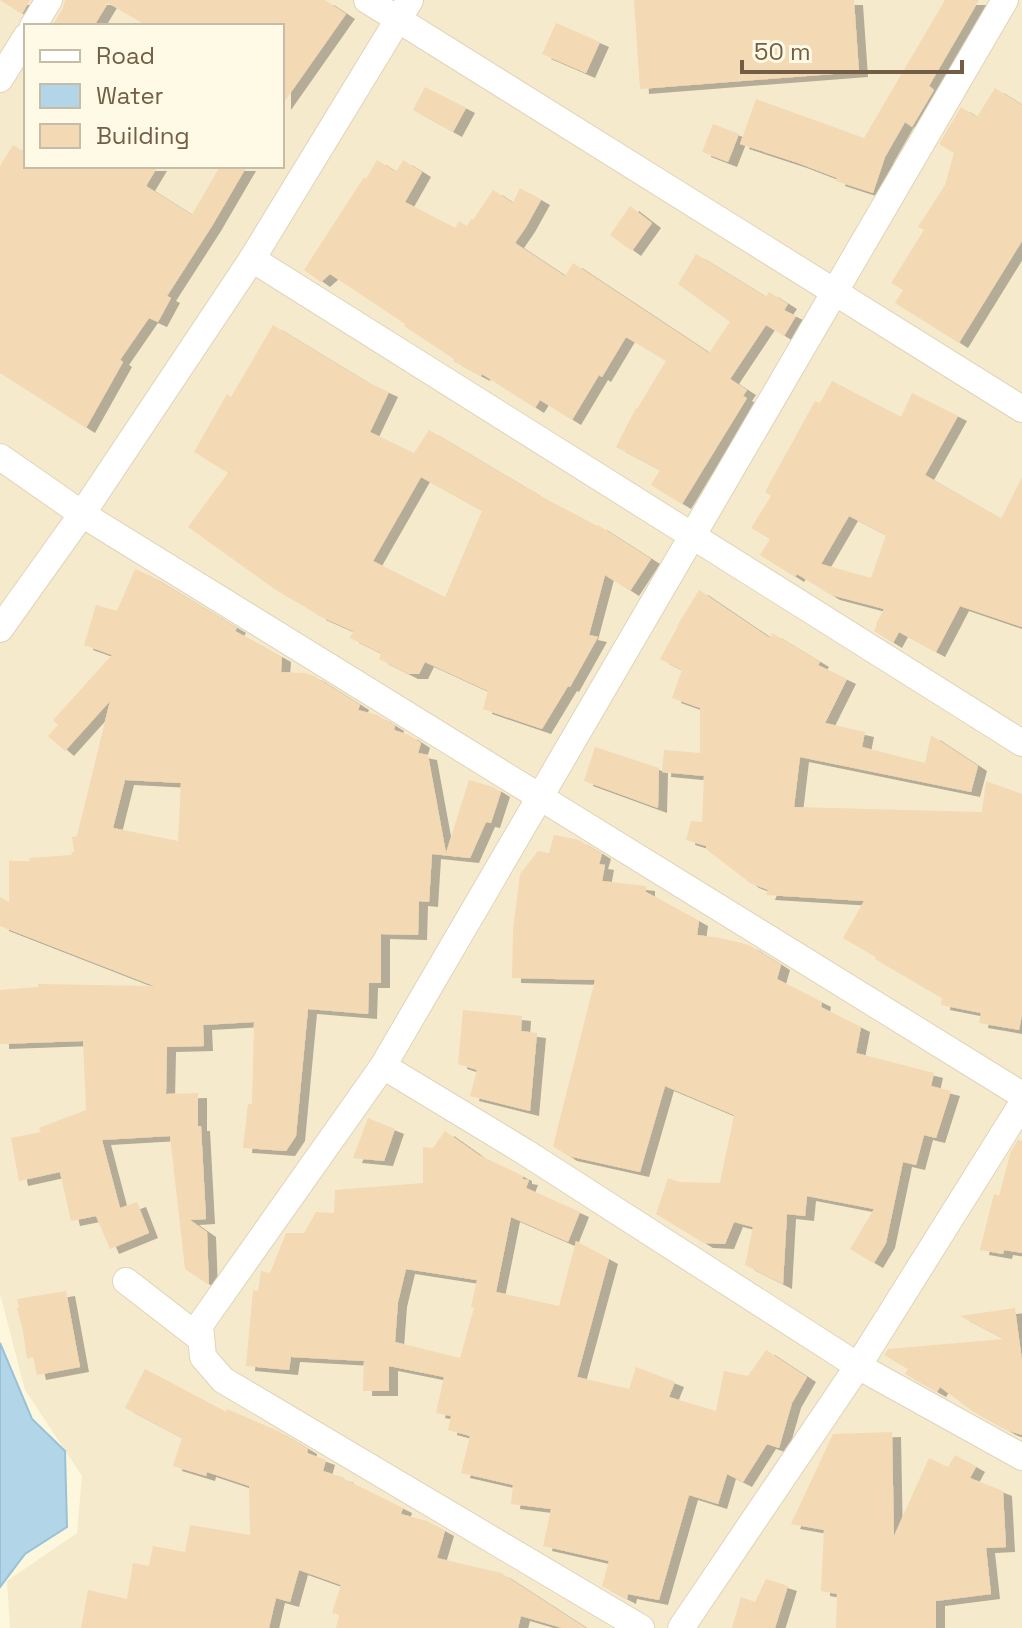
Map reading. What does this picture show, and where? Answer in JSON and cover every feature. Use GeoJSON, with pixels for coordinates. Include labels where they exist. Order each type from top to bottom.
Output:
{"type":"FeatureCollection","features":[{"type":"Feature","properties":{"kind":"street"},"geometry":{"type":"LineString","coordinates":[[34,24],[49,0]]}},
{"type":"Feature","properties":{"kind":"street"},"geometry":{"type":"LineString","coordinates":[[367,0],[404,10],[835,292],[1022,409]]}},
{"type":"Feature","properties":{"kind":"street"},"geometry":{"type":"LineString","coordinates":[[641,1628],[223,1380],[203,1357],[200,1325],[383,1066],[1005,0]]}},
{"type":"Feature","properties":{"kind":"street"},"geometry":{"type":"LineString","coordinates":[[0,629],[82,514],[252,259],[404,10]]}},
{"type":"Feature","properties":{"kind":"street"},"geometry":{"type":"LineString","coordinates":[[0,79],[24,40]]}},
{"type":"Feature","properties":{"kind":"street"},"geometry":{"type":"LineString","coordinates":[[252,259],[1022,743]]}},
{"type":"Feature","properties":{"kind":"street"},"geometry":{"type":"LineString","coordinates":[[0,457],[82,514],[1022,1095]]}},
{"type":"Feature","properties":{"kind":"street"},"geometry":{"type":"LineString","coordinates":[[383,1066],[525,1152],[858,1366],[1022,1457]]}},
{"type":"Feature","properties":{"kind":"street"},"geometry":{"type":"LineString","coordinates":[[681,1628],[858,1366],[1022,1104]]}},
{"type":"Feature","properties":{"kind":"street"},"geometry":{"type":"LineString","coordinates":[[126,1281],[201,1339]]}},
{"type":"Feature","properties":{"kind":"shaded area"},"geometry":{"type":"Polygon","coordinates":[[[0,0],[1022,0],[1022,1628],[10,1628],[7,1581],[77,1533],[82,1476],[25,1390],[0,1294],[0,0]]]}},
{"type":"Feature","properties":{"kind":"water"},"geometry":{"type":"Polygon","coordinates":[[[0,1343],[32,1419],[65,1451],[67,1527],[25,1554],[0,1587],[0,1343]]]}},
{"type":"Feature","properties":{"kind":"building"},"geometry":{"type":"Polygon","coordinates":[[[0,0],[30,0],[22,14],[0,0]]]}},
{"type":"Feature","properties":{"kind":"building"},"geometry":{"type":"Polygon","coordinates":[[[65,0],[325,0],[346,14],[284,102],[284,24],[145,24],[108,3],[95,24],[53,24],[65,0]]]}},
{"type":"Feature","properties":{"kind":"building"},"geometry":{"type":"Polygon","coordinates":[[[634,0],[854,0],[859,72],[640,89],[634,0]]]}},
{"type":"Feature","properties":{"kind":"building"},"geometry":{"type":"Polygon","coordinates":[[[945,0],[979,0],[929,86],[934,90],[912,127],[905,122],[885,157],[873,193],[740,144],[756,99],[864,138],[945,0]]]}},
{"type":"Feature","properties":{"kind":"building"},"geometry":{"type":"Polygon","coordinates":[[[556,23],[600,42],[586,73],[542,54],[556,23]]]}},
{"type":"Feature","properties":{"kind":"building"},"geometry":{"type":"Polygon","coordinates":[[[425,87],[466,108],[453,132],[413,110],[425,87]]]}},
{"type":"Feature","properties":{"kind":"building"},"geometry":{"type":"Polygon","coordinates":[[[995,88],[1022,105],[1022,241],[959,343],[895,303],[903,290],[891,283],[924,230],[918,227],[945,185],[954,153],[939,144],[961,107],[977,117],[995,88]]]}},
{"type":"Feature","properties":{"kind":"building"},"geometry":{"type":"Polygon","coordinates":[[[713,124],[739,134],[728,162],[702,152],[713,124]]]}},
{"type":"Feature","properties":{"kind":"building"},"geometry":{"type":"Polygon","coordinates":[[[13,145],[24,152],[24,168],[157,168],[146,186],[192,215],[219,168],[246,168],[167,296],[171,298],[158,322],[149,318],[120,360],[123,362],[86,428],[0,373],[0,166],[13,145]]]}},
{"type":"Feature","properties":{"kind":"building"},"geometry":{"type":"Polygon","coordinates":[[[377,160],[396,172],[403,160],[422,172],[405,202],[455,228],[459,221],[467,226],[473,220],[493,190],[513,203],[520,188],[541,200],[515,243],[565,276],[573,263],[709,353],[730,322],[678,284],[696,254],[766,297],[769,292],[788,304],[784,310],[796,316],[784,336],[766,325],[730,379],[747,390],[743,396],[747,398],[682,504],[651,485],[660,470],[616,447],[666,361],[626,337],[572,420],[540,400],[535,408],[482,374],[453,361],[405,324],[330,274],[321,282],[304,270],[377,160]]]}},
{"type":"Feature","properties":{"kind":"building"},"geometry":{"type":"Polygon","coordinates":[[[630,206],[652,223],[632,251],[610,235],[630,206]]]}},
{"type":"Feature","properties":{"kind":"building"},"geometry":{"type":"Polygon","coordinates":[[[273,325],[365,381],[389,392],[370,432],[414,453],[429,430],[540,496],[598,525],[651,559],[630,591],[605,575],[589,635],[598,637],[542,729],[483,709],[488,691],[425,662],[419,674],[409,674],[379,659],[381,653],[350,638],[353,631],[317,615],[276,590],[188,527],[228,473],[194,452],[227,394],[231,397],[273,325]],[[421,477],[373,561],[445,597],[482,511],[421,477]]]}},
{"type":"Feature","properties":{"kind":"building"},"geometry":{"type":"Polygon","coordinates":[[[832,381],[901,417],[912,393],[958,416],[925,475],[1001,519],[1022,477],[1022,627],[960,606],[936,652],[899,632],[893,643],[874,631],[884,609],[831,595],[760,555],[770,539],[751,528],[771,496],[765,492],[815,401],[820,403],[832,381]],[[849,516],[821,564],[871,578],[886,535],[849,516]]]}},
{"type":"Feature","properties":{"kind":"building"},"geometry":{"type":"Polygon","coordinates":[[[135,569],[282,657],[281,672],[314,676],[360,705],[358,710],[377,715],[395,726],[394,730],[421,743],[418,753],[428,755],[446,853],[469,780],[501,792],[491,823],[486,822],[470,858],[432,854],[429,902],[419,901],[418,935],[381,934],[381,983],[369,983],[368,1014],[308,1009],[296,1136],[286,1151],[243,1148],[248,1104],[252,1104],[254,1022],[203,1025],[204,1046],[167,1047],[166,1094],[198,1093],[206,1219],[190,1220],[207,1232],[209,1285],[185,1269],[170,1136],[102,1140],[120,1208],[137,1202],[149,1233],[110,1249],[96,1216],[71,1221],[60,1172],[19,1181],[11,1138],[41,1132],[39,1128],[86,1110],[83,1041],[0,1044],[0,990],[38,987],[38,984],[154,986],[0,926],[0,897],[9,902],[9,861],[30,861],[29,858],[72,855],[71,852],[74,852],[72,837],[77,836],[110,701],[65,751],[48,736],[58,725],[53,720],[112,655],[84,645],[96,605],[117,611],[135,569]],[[125,780],[113,828],[178,841],[181,783],[125,780]]]}},
{"type":"Feature","properties":{"kind":"building"},"geometry":{"type":"Polygon","coordinates":[[[699,590],[770,638],[772,633],[820,662],[818,665],[847,679],[825,723],[865,732],[862,747],[925,763],[931,735],[978,766],[971,792],[800,757],[794,807],[982,812],[986,781],[1022,794],[1022,1015],[1019,1030],[979,1023],[981,1013],[941,1005],[942,998],[843,938],[864,901],[766,895],[768,890],[750,883],[706,846],[686,840],[691,821],[702,822],[704,776],[662,772],[664,750],[700,753],[700,708],[672,698],[682,670],[660,659],[699,590]]]}},
{"type":"Feature","properties":{"kind":"building"},"geometry":{"type":"Polygon","coordinates":[[[595,747],[659,768],[658,808],[584,781],[595,747]]]}},
{"type":"Feature","properties":{"kind":"building"},"geometry":{"type":"Polygon","coordinates":[[[554,835],[579,840],[602,854],[599,864],[605,865],[602,881],[646,886],[646,892],[699,921],[697,935],[749,945],[781,965],[777,979],[822,1002],[821,1007],[861,1027],[856,1053],[934,1073],[931,1086],[951,1091],[936,1138],[924,1135],[916,1165],[903,1162],[886,1243],[874,1263],[850,1249],[874,1209],[807,1196],[805,1216],[787,1214],[783,1284],[745,1265],[753,1227],[734,1222],[725,1244],[704,1243],[656,1214],[668,1178],[679,1182],[720,1183],[734,1115],[665,1086],[640,1172],[568,1156],[553,1146],[595,980],[512,978],[513,930],[520,874],[538,851],[549,853],[554,835]]]}},
{"type":"Feature","properties":{"kind":"building"},"geometry":{"type":"Polygon","coordinates":[[[463,1010],[522,1016],[521,1031],[537,1033],[530,1111],[470,1096],[477,1070],[458,1064],[463,1010]]]}},
{"type":"Feature","properties":{"kind":"building"},"geometry":{"type":"Polygon","coordinates":[[[368,1118],[395,1129],[384,1161],[353,1158],[368,1118]]]}},
{"type":"Feature","properties":{"kind":"building"},"geometry":{"type":"Polygon","coordinates":[[[445,1131],[479,1155],[529,1180],[526,1188],[580,1212],[568,1242],[511,1217],[496,1292],[559,1306],[576,1241],[609,1259],[577,1377],[629,1389],[636,1367],[675,1382],[669,1397],[716,1411],[724,1371],[748,1376],[766,1350],[807,1377],[792,1403],[779,1448],[767,1444],[743,1482],[727,1474],[718,1504],[689,1495],[659,1600],[628,1594],[627,1599],[602,1586],[609,1561],[543,1546],[551,1509],[511,1504],[513,1485],[461,1473],[470,1436],[448,1430],[451,1416],[436,1413],[444,1377],[389,1366],[389,1391],[363,1391],[364,1361],[291,1357],[289,1370],[246,1366],[253,1290],[258,1291],[261,1271],[270,1273],[286,1233],[304,1233],[316,1212],[334,1213],[335,1190],[423,1183],[423,1147],[433,1148],[445,1131]],[[406,1269],[398,1302],[395,1342],[460,1358],[474,1308],[471,1307],[477,1280],[406,1269]]]}},
{"type":"Feature","properties":{"kind":"building"},"geometry":{"type":"Polygon","coordinates":[[[1018,1140],[1022,1141],[1022,1253],[980,1250],[994,1194],[999,1196],[1011,1151],[1018,1140]]]}},
{"type":"Feature","properties":{"kind":"building"},"geometry":{"type":"Polygon","coordinates":[[[66,1291],[80,1367],[37,1375],[33,1357],[27,1359],[17,1299],[66,1291]]]}},
{"type":"Feature","properties":{"kind":"building"},"geometry":{"type":"Polygon","coordinates":[[[1015,1308],[1022,1361],[1022,1435],[972,1411],[940,1387],[937,1392],[905,1374],[908,1369],[884,1355],[888,1349],[1004,1339],[960,1316],[1015,1308]]]}},
{"type":"Feature","properties":{"kind":"building"},"geometry":{"type":"Polygon","coordinates":[[[145,1369],[226,1412],[227,1409],[278,1431],[308,1449],[307,1453],[326,1460],[323,1471],[345,1478],[403,1508],[401,1514],[427,1521],[445,1531],[437,1558],[501,1573],[586,1628],[562,1628],[521,1616],[518,1628],[336,1628],[339,1615],[332,1613],[341,1585],[299,1570],[290,1602],[276,1598],[269,1628],[81,1628],[88,1590],[127,1599],[133,1563],[149,1566],[153,1546],[185,1552],[190,1525],[250,1535],[249,1486],[207,1472],[206,1476],[173,1466],[182,1438],[125,1408],[145,1369]]]}},
{"type":"Feature","properties":{"kind":"building"},"geometry":{"type":"Polygon","coordinates":[[[892,1432],[894,1536],[929,1458],[948,1467],[955,1455],[976,1467],[970,1478],[1003,1491],[1006,1547],[986,1548],[991,1594],[936,1601],[936,1628],[836,1628],[837,1594],[821,1591],[824,1530],[791,1524],[833,1434],[892,1432]]]}},
{"type":"Feature","properties":{"kind":"building"},"geometry":{"type":"Polygon","coordinates":[[[766,1579],[788,1586],[775,1628],[732,1628],[741,1597],[755,1602],[766,1579]]]}}]}
